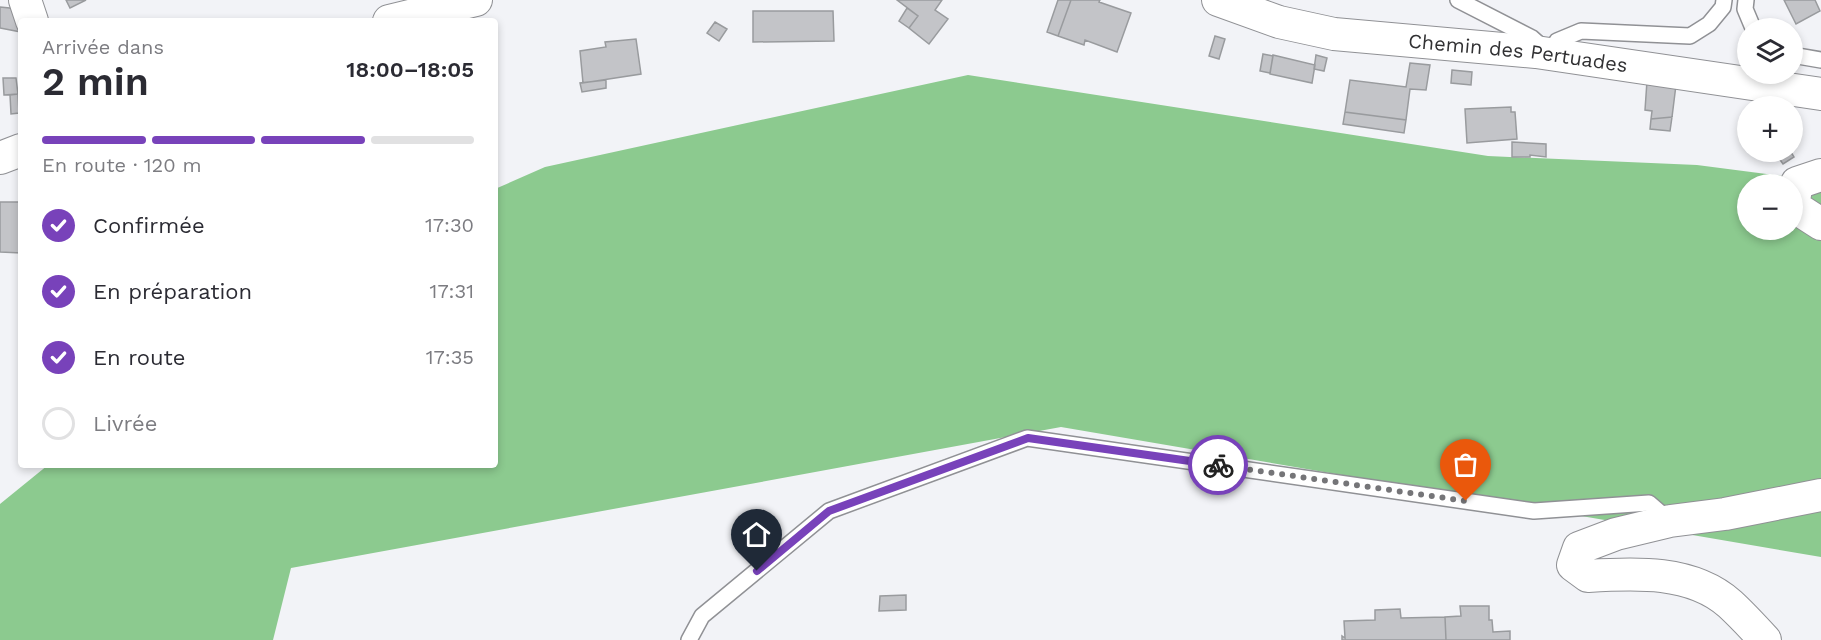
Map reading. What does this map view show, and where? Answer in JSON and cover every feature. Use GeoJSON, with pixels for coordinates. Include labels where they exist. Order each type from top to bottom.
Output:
{"type":"FeatureCollection","features":[{"type":"Feature","properties":{"kind":"street"},"geometry":{"type":"LineString","coordinates":[[24,0],[31,18]]}},
{"type":"Feature","properties":{"kind":"street"},"geometry":{"type":"LineString","coordinates":[[401,18],[476,0]]}},
{"type":"Feature","properties":{"kind":"street","name":"Chemin des Pertuades"},"geometry":{"type":"LineString","coordinates":[[1218,0],[1279,22],[1334,34],[1550,54],[1821,94]]}},
{"type":"Feature","properties":{"kind":"street"},"geometry":{"type":"LineString","coordinates":[[0,158],[18,151]]}},
{"type":"Feature","properties":{"kind":"street"},"geometry":{"type":"LineString","coordinates":[[1821,175],[1797,183],[1793,206],[1821,224]]}},
{"type":"Feature","properties":{"kind":"street"},"geometry":{"type":"LineString","coordinates":[[1765,640],[1728,602],[1692,581],[1631,573],[1588,576],[1573,565],[1579,548],[1616,534],[1670,521],[1725,514],[1821,495]]}},
{"type":"Feature","properties":{"kind":"lane"},"geometry":{"type":"LineString","coordinates":[[1458,0],[1532,38],[1550,54],[1557,40],[1581,31],[1690,36],[1709,24],[1723,7],[1724,0]]}},
{"type":"Feature","properties":{"kind":"lane"},"geometry":{"type":"LineString","coordinates":[[1746,0],[1745,9],[1749,18]]}},
{"type":"Feature","properties":{"kind":"lane"},"geometry":{"type":"LineString","coordinates":[[1803,57],[1821,60]]}},
{"type":"Feature","properties":{"kind":"lane"},"geometry":{"type":"LineString","coordinates":[[688,640],[702,616],[829,511],[1028,438],[1534,511],[1649,503],[1670,521]]}},
{"type":"Feature","properties":{"kind":"green space"},"geometry":{"type":"Polygon","coordinates":[[[968,75],[1488,156],[1697,165],[1767,174],[1737,174],[1737,240],[1803,240],[1803,179],[1821,181],[1821,557],[1061,427],[291,568],[273,640],[0,640],[0,504],[44,468],[498,468],[498,188],[545,167],[968,75]]]}},
{"type":"Feature","properties":{"kind":"building"},"geometry":{"type":"Polygon","coordinates":[[[66,0],[86,0],[70,8],[66,0]]]}},
{"type":"Feature","properties":{"kind":"building"},"geometry":{"type":"Polygon","coordinates":[[[897,0],[942,0],[935,10],[948,19],[929,44],[909,28],[918,16],[897,0]]]}},
{"type":"Feature","properties":{"kind":"building"},"geometry":{"type":"Polygon","coordinates":[[[1058,0],[1071,0],[1058,36],[1047,32],[1058,0]]]}},
{"type":"Feature","properties":{"kind":"building"},"geometry":{"type":"Polygon","coordinates":[[[1071,0],[1100,0],[1099,2],[1131,13],[1117,52],[1085,40],[1084,45],[1058,36],[1071,0]]]}},
{"type":"Feature","properties":{"kind":"building"},"geometry":{"type":"Polygon","coordinates":[[[1784,0],[1815,0],[1820,11],[1803,20],[1803,18],[1793,18],[1784,0]]]}},
{"type":"Feature","properties":{"kind":"building"},"geometry":{"type":"Polygon","coordinates":[[[0,7],[19,9],[18,31],[0,28],[0,7]]]}},
{"type":"Feature","properties":{"kind":"building"},"geometry":{"type":"Polygon","coordinates":[[[907,8],[918,16],[909,28],[899,21],[907,8]]]}},
{"type":"Feature","properties":{"kind":"building"},"geometry":{"type":"Polygon","coordinates":[[[753,11],[833,11],[834,41],[753,42],[753,11]]]}},
{"type":"Feature","properties":{"kind":"building"},"geometry":{"type":"Polygon","coordinates":[[[715,22],[727,29],[719,41],[707,33],[715,22]]]}},
{"type":"Feature","properties":{"kind":"building"},"geometry":{"type":"Polygon","coordinates":[[[1215,36],[1225,39],[1219,59],[1209,56],[1215,36]]]}},
{"type":"Feature","properties":{"kind":"building"},"geometry":{"type":"Polygon","coordinates":[[[636,39],[641,74],[583,83],[580,51],[606,47],[605,42],[636,39]]]}},
{"type":"Feature","properties":{"kind":"building"},"geometry":{"type":"Polygon","coordinates":[[[1263,54],[1273,56],[1270,73],[1260,71],[1263,54]]]}},
{"type":"Feature","properties":{"kind":"building"},"geometry":{"type":"Polygon","coordinates":[[[1273,55],[1315,65],[1312,83],[1270,74],[1273,55]]]}},
{"type":"Feature","properties":{"kind":"building"},"geometry":{"type":"Polygon","coordinates":[[[1316,55],[1327,58],[1324,71],[1314,69],[1316,55]]]}},
{"type":"Feature","properties":{"kind":"building"},"geometry":{"type":"Polygon","coordinates":[[[1410,63],[1430,65],[1426,90],[1410,89],[1406,120],[1345,112],[1350,80],[1406,87],[1410,63]]]}},
{"type":"Feature","properties":{"kind":"building"},"geometry":{"type":"Polygon","coordinates":[[[1452,70],[1472,72],[1471,85],[1451,83],[1452,70]]]}},
{"type":"Feature","properties":{"kind":"building"},"geometry":{"type":"Polygon","coordinates":[[[3,78],[16,78],[18,94],[4,95],[3,78]]]}},
{"type":"Feature","properties":{"kind":"building"},"geometry":{"type":"Polygon","coordinates":[[[606,80],[606,88],[582,92],[580,83],[606,80]]]}},
{"type":"Feature","properties":{"kind":"building"},"geometry":{"type":"Polygon","coordinates":[[[1647,81],[1676,85],[1672,117],[1651,119],[1652,111],[1645,110],[1647,81]]]}},
{"type":"Feature","properties":{"kind":"building"},"geometry":{"type":"Polygon","coordinates":[[[18,94],[18,113],[11,114],[10,95],[18,94]]]}},
{"type":"Feature","properties":{"kind":"building"},"geometry":{"type":"Polygon","coordinates":[[[1511,107],[1511,112],[1515,112],[1517,139],[1467,143],[1465,109],[1511,107]]]}},
{"type":"Feature","properties":{"kind":"building"},"geometry":{"type":"Polygon","coordinates":[[[1345,112],[1406,120],[1404,133],[1343,124],[1345,112]]]}},
{"type":"Feature","properties":{"kind":"building"},"geometry":{"type":"Polygon","coordinates":[[[1672,117],[1670,131],[1650,129],[1651,119],[1672,117]]]}},
{"type":"Feature","properties":{"kind":"building"},"geometry":{"type":"Polygon","coordinates":[[[1512,142],[1546,144],[1546,157],[1530,155],[1530,157],[1512,157],[1512,142]]]}},
{"type":"Feature","properties":{"kind":"building"},"geometry":{"type":"Polygon","coordinates":[[[0,202],[18,202],[18,253],[0,252],[0,202]]]}},
{"type":"Feature","properties":{"kind":"building"},"geometry":{"type":"Polygon","coordinates":[[[906,595],[906,610],[879,611],[880,596],[906,595]]]}},
{"type":"Feature","properties":{"kind":"building"},"geometry":{"type":"Polygon","coordinates":[[[1460,606],[1489,606],[1489,620],[1492,620],[1493,632],[1510,631],[1510,640],[1446,640],[1445,617],[1461,616],[1460,606]]]}},
{"type":"Feature","properties":{"kind":"building"},"geometry":{"type":"Polygon","coordinates":[[[1400,609],[1401,618],[1445,617],[1446,640],[1342,640],[1342,636],[1345,638],[1344,621],[1375,620],[1375,610],[1400,609]]]}},
{"type":"Feature","properties":{"kind":"way so far"},"geometry":{"type":"LineString","coordinates":[[1218,465],[1466,501]]}},
{"type":"Feature","properties":{"kind":"route"},"geometry":{"type":"LineString","coordinates":[[757,571],[829,511],[1028,438],[1218,465]]}}]}
